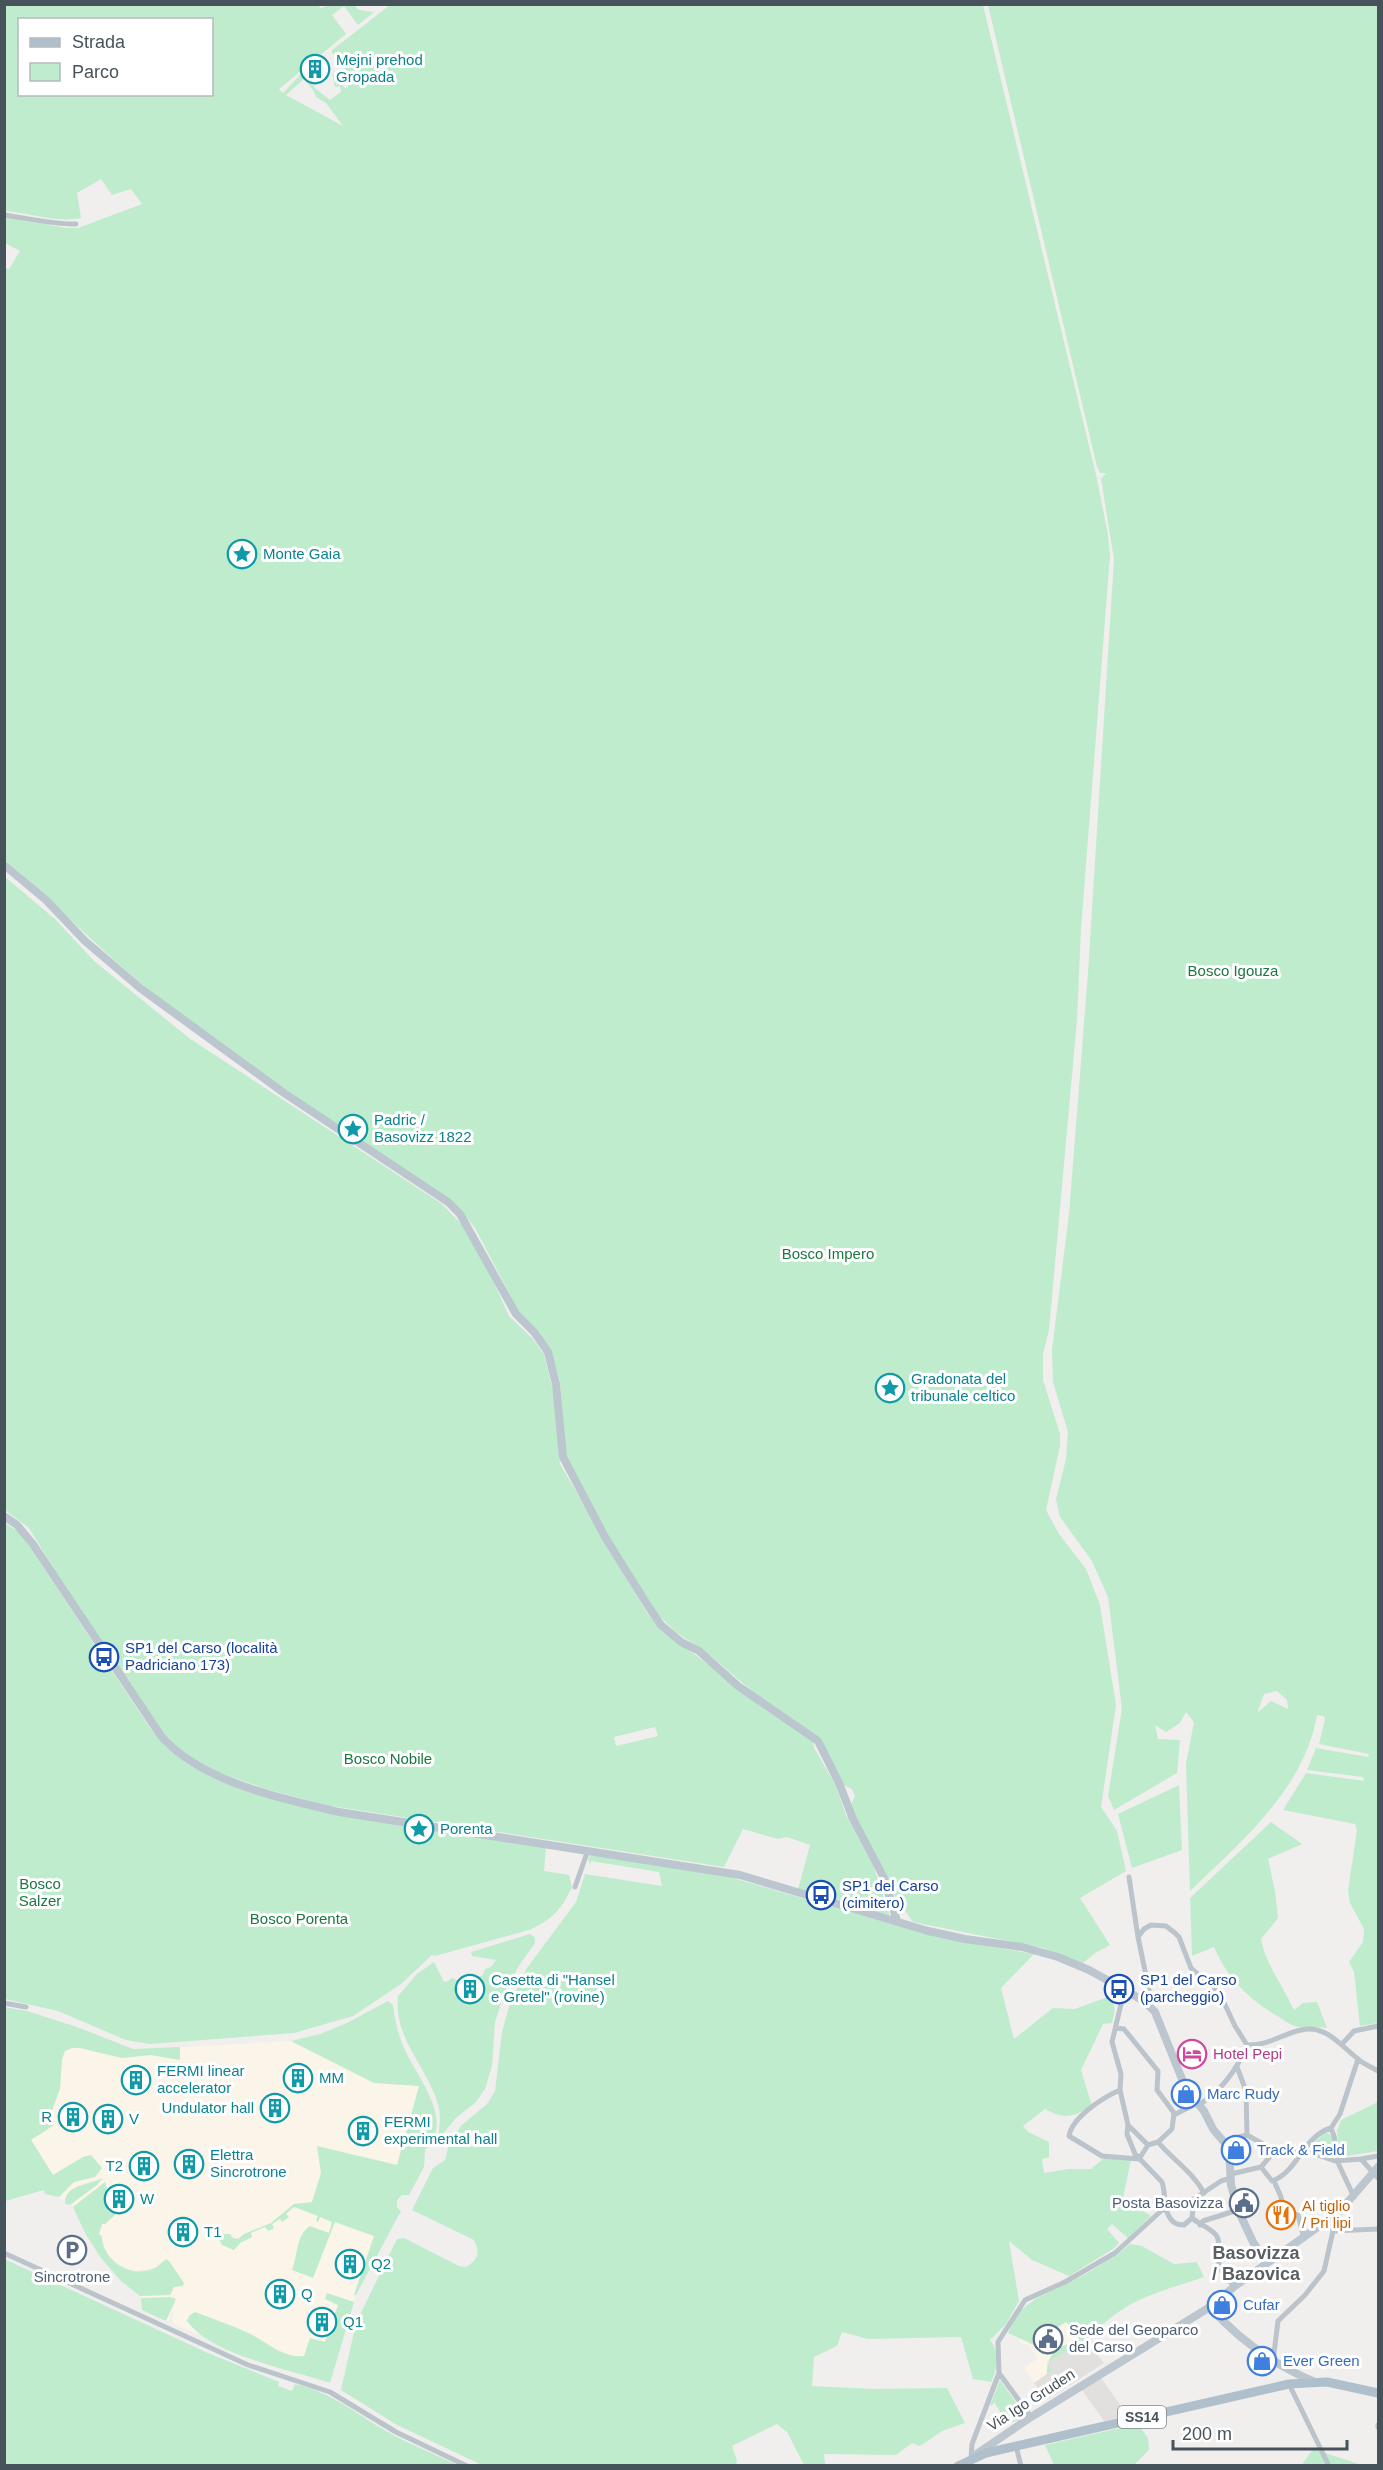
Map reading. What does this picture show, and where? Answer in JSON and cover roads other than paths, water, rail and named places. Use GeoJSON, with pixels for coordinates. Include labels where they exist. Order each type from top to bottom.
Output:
{"type":"FeatureCollection","features":[{"type":"Feature","properties":{"kind":"main road"},"geometry":{"type":"LineString","coordinates":[[4,865],[46,900],[85,941],[140,988],[284,1093],[448,1202],[460,1214],[516,1314],[534,1332],[548,1352],[556,1384],[563,1458],[605,1537],[661,1624],[681,1642],[699,1651],[738,1686],[818,1741],[839,1783],[853,1819],[884,1878],[897,1921]]}},
{"type":"Feature","properties":{"kind":"main road"},"geometry":{"type":"LineString","coordinates":[[4,1516],[18,1525],[32,1543],[161,1736],[174,1750],[197,1766],[263,1792],[330,1810],[741,1875],[938,1933],[1022,1947],[1058,1957],[1089,1970],[1127,1991],[1145,2002],[1155,2012],[1183,2083],[1213,2129],[1227,2145],[1238,2210],[1253,2242],[1267,2263]]}},
{"type":"Feature","properties":{"kind":"main road","name":"Via Igo Gruden"},"geometry":{"type":"LineString","coordinates":[[958,2466],[1031,2417],[1210,2307],[1235,2286],[1328,2221],[1377,2173]]}},
{"type":"Feature","properties":{"kind":"main road"},"geometry":{"type":"LineString","coordinates":[[1210,2307],[1223,2322],[1273,2361],[1315,2382]]}},
{"type":"Feature","properties":{"kind":"main road"},"geometry":{"type":"LineString","coordinates":[[1286,2369],[1288,2384]]}},
{"type":"Feature","properties":{"kind":"main road","name":"SS14"},"geometry":{"type":"LineString","coordinates":[[971,2458],[1288,2384],[1315,2382],[1346,2385],[1378,2393]]}},
{"type":"Feature","properties":{"kind":"street"},"geometry":{"type":"LineString","coordinates":[[4,215],[57,224],[76,224]]}},
{"type":"Feature","properties":{"kind":"street"},"geometry":{"type":"LineString","coordinates":[[575,1887],[588,1850]]}},
{"type":"Feature","properties":{"kind":"street"},"geometry":{"type":"LineString","coordinates":[[1129,1877],[1149,1990],[1145,2002]]}},
{"type":"Feature","properties":{"kind":"street"},"geometry":{"type":"LineString","coordinates":[[1138,1937],[1144,1929],[1151,1925],[1161,1925],[1179,1937],[1191,1968],[1223,1998],[1235,2026],[1247,2045]]}},
{"type":"Feature","properties":{"kind":"street"},"geometry":{"type":"LineString","coordinates":[[1127,1991],[1122,2000],[1112,2042],[1121,2074],[1120,2090],[1130,2142],[1139,2159],[1162,2182],[1164,2210],[1179,2225],[1184,2225],[1192,2218],[1194,2199]]}},
{"type":"Feature","properties":{"kind":"street"},"geometry":{"type":"LineString","coordinates":[[4,2003],[26,2007]]}},
{"type":"Feature","properties":{"kind":"street"},"geometry":{"type":"LineString","coordinates":[[1342,2044],[1354,2031],[1378,2026]]}},
{"type":"Feature","properties":{"kind":"street"},"geometry":{"type":"LineString","coordinates":[[1116,2028],[1124,2029],[1158,2071],[1158,2090],[1174,2115],[1172,2129],[1158,2142],[1148,2145],[1139,2159]]}},
{"type":"Feature","properties":{"kind":"street"},"geometry":{"type":"LineString","coordinates":[[1247,2045],[1263,2044],[1307,2029],[1328,2034],[1358,2060],[1378,2071]]}},
{"type":"Feature","properties":{"kind":"street"},"geometry":{"type":"LineString","coordinates":[[1174,2115],[1211,2097],[1228,2080],[1230,2073],[1238,2067],[1247,2045]]}},
{"type":"Feature","properties":{"kind":"street"},"geometry":{"type":"LineString","coordinates":[[1274,2181],[1293,2167],[1303,2150],[1331,2128],[1340,2114],[1358,2060]]}},
{"type":"Feature","properties":{"kind":"street"},"geometry":{"type":"LineString","coordinates":[[1238,2067],[1246,2091],[1247,2135]]}},
{"type":"Feature","properties":{"kind":"street"},"geometry":{"type":"LineString","coordinates":[[1120,2090],[1084,2113],[1070,2131],[1069,2136],[1102,2156],[1139,2159]]}},
{"type":"Feature","properties":{"kind":"street"},"geometry":{"type":"LineString","coordinates":[[1128,2125],[1148,2145]]}},
{"type":"Feature","properties":{"kind":"street"},"geometry":{"type":"LineString","coordinates":[[1331,2128],[1338,2161],[1354,2197]]}},
{"type":"Feature","properties":{"kind":"street"},"geometry":{"type":"LineString","coordinates":[[1227,2145],[1247,2135],[1274,2152],[1292,2153],[1303,2150],[1338,2161],[1378,2156]]}},
{"type":"Feature","properties":{"kind":"street"},"geometry":{"type":"LineString","coordinates":[[1158,2142],[1168,2155],[1192,2175],[1204,2193]]}},
{"type":"Feature","properties":{"kind":"street"},"geometry":{"type":"LineString","coordinates":[[971,2458],[972,2444],[999,2373],[998,2342],[1025,2300],[1065,2282],[1115,2253],[1164,2210],[1181,2201],[1194,2199],[1231,2176],[1261,2167],[1274,2152]]}},
{"type":"Feature","properties":{"kind":"street"},"geometry":{"type":"LineString","coordinates":[[1361,2159],[1377,2173]]}},
{"type":"Feature","properties":{"kind":"street"},"geometry":{"type":"LineString","coordinates":[[1261,2167],[1270,2180],[1274,2181],[1281,2197],[1283,2210],[1298,2215],[1304,2238]]}},
{"type":"Feature","properties":{"kind":"street"},"geometry":{"type":"LineString","coordinates":[[1200,2225],[1203,2221],[1238,2210]]}},
{"type":"Feature","properties":{"kind":"street"},"geometry":{"type":"LineString","coordinates":[[1192,2218],[1216,2234],[1217,2260],[1224,2278],[1235,2286]]}},
{"type":"Feature","properties":{"kind":"street"},"geometry":{"type":"LineString","coordinates":[[1273,2361],[1276,2325],[1324,2271],[1332,2230],[1328,2221]]}},
{"type":"Feature","properties":{"kind":"street"},"geometry":{"type":"LineString","coordinates":[[1332,2230],[1378,2229]]}},
{"type":"Feature","properties":{"kind":"street"},"geometry":{"type":"LineString","coordinates":[[4,2253],[248,2365],[330,2391],[396,2432],[467,2466]]}},
{"type":"Feature","properties":{"kind":"street"},"geometry":{"type":"LineString","coordinates":[[999,2373],[1031,2417]]}},
{"type":"Feature","properties":{"kind":"street"},"geometry":{"type":"LineString","coordinates":[[1288,2384],[1329,2466]]}},
{"type":"Feature","properties":{"kind":"street"},"geometry":{"type":"LineString","coordinates":[[1016,2446],[1022,2466]]}},
{"type":"Feature","properties":{"kind":"place","name":"Mejni prehod Gropada"},"geometry":{"type":"Point","coordinates":[315,69]}},
{"type":"Feature","properties":{"kind":"place","name":"Monte Gaia"},"geometry":{"type":"Point","coordinates":[242,554]}},
{"type":"Feature","properties":{"kind":"place","name":"Padric / Basovizz 1822"},"geometry":{"type":"Point","coordinates":[353,1129]}},
{"type":"Feature","properties":{"kind":"place","name":"Gradonata del tribunale celtico"},"geometry":{"type":"Point","coordinates":[890,1388]}},
{"type":"Feature","properties":{"kind":"place","name":"SP1 del Carso (località Padriciano 173)"},"geometry":{"type":"Point","coordinates":[104,1657]}},
{"type":"Feature","properties":{"kind":"place","name":"Porenta"},"geometry":{"type":"Point","coordinates":[419,1829]}},
{"type":"Feature","properties":{"kind":"place","name":"SP1 del Carso (cimitero)"},"geometry":{"type":"Point","coordinates":[821,1895]}},
{"type":"Feature","properties":{"kind":"place","name":"Casetta di \"Hansel e Gretel\" (rovine)"},"geometry":{"type":"Point","coordinates":[470,1989]}},
{"type":"Feature","properties":{"kind":"place","name":"SP1 del Carso (parcheggio)"},"geometry":{"type":"Point","coordinates":[1119,1989]}},
{"type":"Feature","properties":{"kind":"place","name":"Hotel Pepi"},"geometry":{"type":"Point","coordinates":[1192,2054]}},
{"type":"Feature","properties":{"kind":"place","name":"MM"},"geometry":{"type":"Point","coordinates":[298,2078]}},
{"type":"Feature","properties":{"kind":"place","name":"FERMI linear accelerator"},"geometry":{"type":"Point","coordinates":[136,2080]}},
{"type":"Feature","properties":{"kind":"place","name":"Marc Rudy"},"geometry":{"type":"Point","coordinates":[1186,2094]}},
{"type":"Feature","properties":{"kind":"place","name":"Undulator hall"},"geometry":{"type":"Point","coordinates":[275,2108]}},
{"type":"Feature","properties":{"kind":"place","name":"R"},"geometry":{"type":"Point","coordinates":[73,2117]}},
{"type":"Feature","properties":{"kind":"place","name":"V"},"geometry":{"type":"Point","coordinates":[108,2119]}},
{"type":"Feature","properties":{"kind":"place","name":"FERMI experimental hall"},"geometry":{"type":"Point","coordinates":[363,2131]}},
{"type":"Feature","properties":{"kind":"place","name":"Track & Field"},"geometry":{"type":"Point","coordinates":[1236,2150]}},
{"type":"Feature","properties":{"kind":"place","name":"Elettra Sincrotrone"},"geometry":{"type":"Point","coordinates":[189,2164]}},
{"type":"Feature","properties":{"kind":"place","name":"T2"},"geometry":{"type":"Point","coordinates":[144,2166]}},
{"type":"Feature","properties":{"kind":"place","name":"W"},"geometry":{"type":"Point","coordinates":[119,2199]}},
{"type":"Feature","properties":{"kind":"place","name":"Posta Basovizza"},"geometry":{"type":"Point","coordinates":[1244,2203]}},
{"type":"Feature","properties":{"kind":"place","name":"Al tiglio / Pri lipi"},"geometry":{"type":"Point","coordinates":[1281,2215]}},
{"type":"Feature","properties":{"kind":"place","name":"T1"},"geometry":{"type":"Point","coordinates":[183,2232]}},
{"type":"Feature","properties":{"kind":"place","name":"Sincrotrone"},"geometry":{"type":"Point","coordinates":[72,2250]}},
{"type":"Feature","properties":{"kind":"place","name":"Q2"},"geometry":{"type":"Point","coordinates":[350,2264]}},
{"type":"Feature","properties":{"kind":"place","name":"Q"},"geometry":{"type":"Point","coordinates":[280,2294]}},
{"type":"Feature","properties":{"kind":"place","name":"Cufar"},"geometry":{"type":"Point","coordinates":[1222,2305]}},
{"type":"Feature","properties":{"kind":"place","name":"Q1"},"geometry":{"type":"Point","coordinates":[322,2322]}},
{"type":"Feature","properties":{"kind":"place","name":"Sede del Geoparco del Carso"},"geometry":{"type":"Point","coordinates":[1048,2339]}},
{"type":"Feature","properties":{"kind":"place","name":"Ever Green"},"geometry":{"type":"Point","coordinates":[1262,2361]}},
{"type":"Feature","properties":{"kind":"district","name":"Basovizza / Bazovica"},"geometry":{"type":"Point","coordinates":[1256,2263]}},
{"type":"Feature","properties":{"kind":"park label","name":"Bosco Igouza"},"geometry":{"type":"Point","coordinates":[1233,971]}},
{"type":"Feature","properties":{"kind":"park label","name":"Bosco Impero"},"geometry":{"type":"Point","coordinates":[828,1254]}},
{"type":"Feature","properties":{"kind":"park label","name":"Bosco Nobile"},"geometry":{"type":"Point","coordinates":[388,1759]}},
{"type":"Feature","properties":{"kind":"park label","name":"Bosco Salzer"},"geometry":{"type":"Point","coordinates":[40,1892]}},
{"type":"Feature","properties":{"kind":"park label","name":"Bosco Porenta"},"geometry":{"type":"Point","coordinates":[299,1919]}}]}
